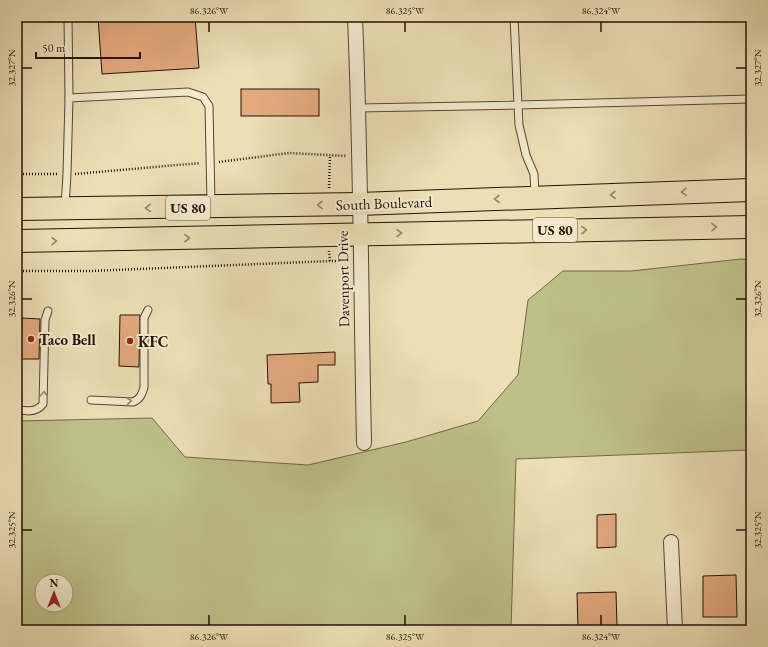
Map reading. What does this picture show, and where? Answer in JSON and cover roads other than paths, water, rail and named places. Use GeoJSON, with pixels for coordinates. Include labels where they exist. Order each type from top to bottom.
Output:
{"type":"FeatureCollection","features":[{"type":"Feature","properties":{"kind":"highway","name":"South Boulevard"},"geometry":{"type":"LineString","coordinates":[[17,209],[64,210],[292,206],[751,190]]}},
{"type":"Feature","properties":{"kind":"highway"},"geometry":{"type":"LineString","coordinates":[[234,238],[292,230],[300,225],[302,220],[301,214],[292,206]]}},
{"type":"Feature","properties":{"kind":"highway","name":"South Boulevard"},"geometry":{"type":"LineString","coordinates":[[17,241],[234,238],[751,226]]}},
{"type":"Feature","properties":{"kind":"street","name":"Davenport Drive"},"geometry":{"type":"LineString","coordinates":[[355,18],[359,108],[359,204],[364,443]]}},
{"type":"Feature","properties":{"kind":"street"},"geometry":{"type":"LineString","coordinates":[[671,542],[675,630]]}},
{"type":"Feature","properties":{"kind":"lane"},"geometry":{"type":"LineString","coordinates":[[64,210],[68,174],[68,17]]}},
{"type":"Feature","properties":{"kind":"lane"},"geometry":{"type":"LineString","coordinates":[[355,18],[391,17]]}},
{"type":"Feature","properties":{"kind":"lane"},"geometry":{"type":"LineString","coordinates":[[514,17],[519,125],[526,155],[534,174],[536,197]]}},
{"type":"Feature","properties":{"kind":"lane"},"geometry":{"type":"LineString","coordinates":[[69,98],[188,92],[203,97],[209,106],[211,207]]}},
{"type":"Feature","properties":{"kind":"lane"},"geometry":{"type":"LineString","coordinates":[[359,108],[751,98]]}},
{"type":"Feature","properties":{"kind":"lane"},"geometry":{"type":"LineString","coordinates":[[91,400],[133,402],[138,400],[142,394],[144,387],[144,318],[148,310]]}},
{"type":"Feature","properties":{"kind":"lane"},"geometry":{"type":"LineString","coordinates":[[17,409],[32,411],[39,409],[43,404],[44,320],[48,311]]}},
{"type":"Feature","properties":{"kind":"place","name":"Taco Bell"},"geometry":{"type":"Point","coordinates":[31,339]}},
{"type":"Feature","properties":{"kind":"place","name":"KFC"},"geometry":{"type":"Point","coordinates":[130,341]}}]}
